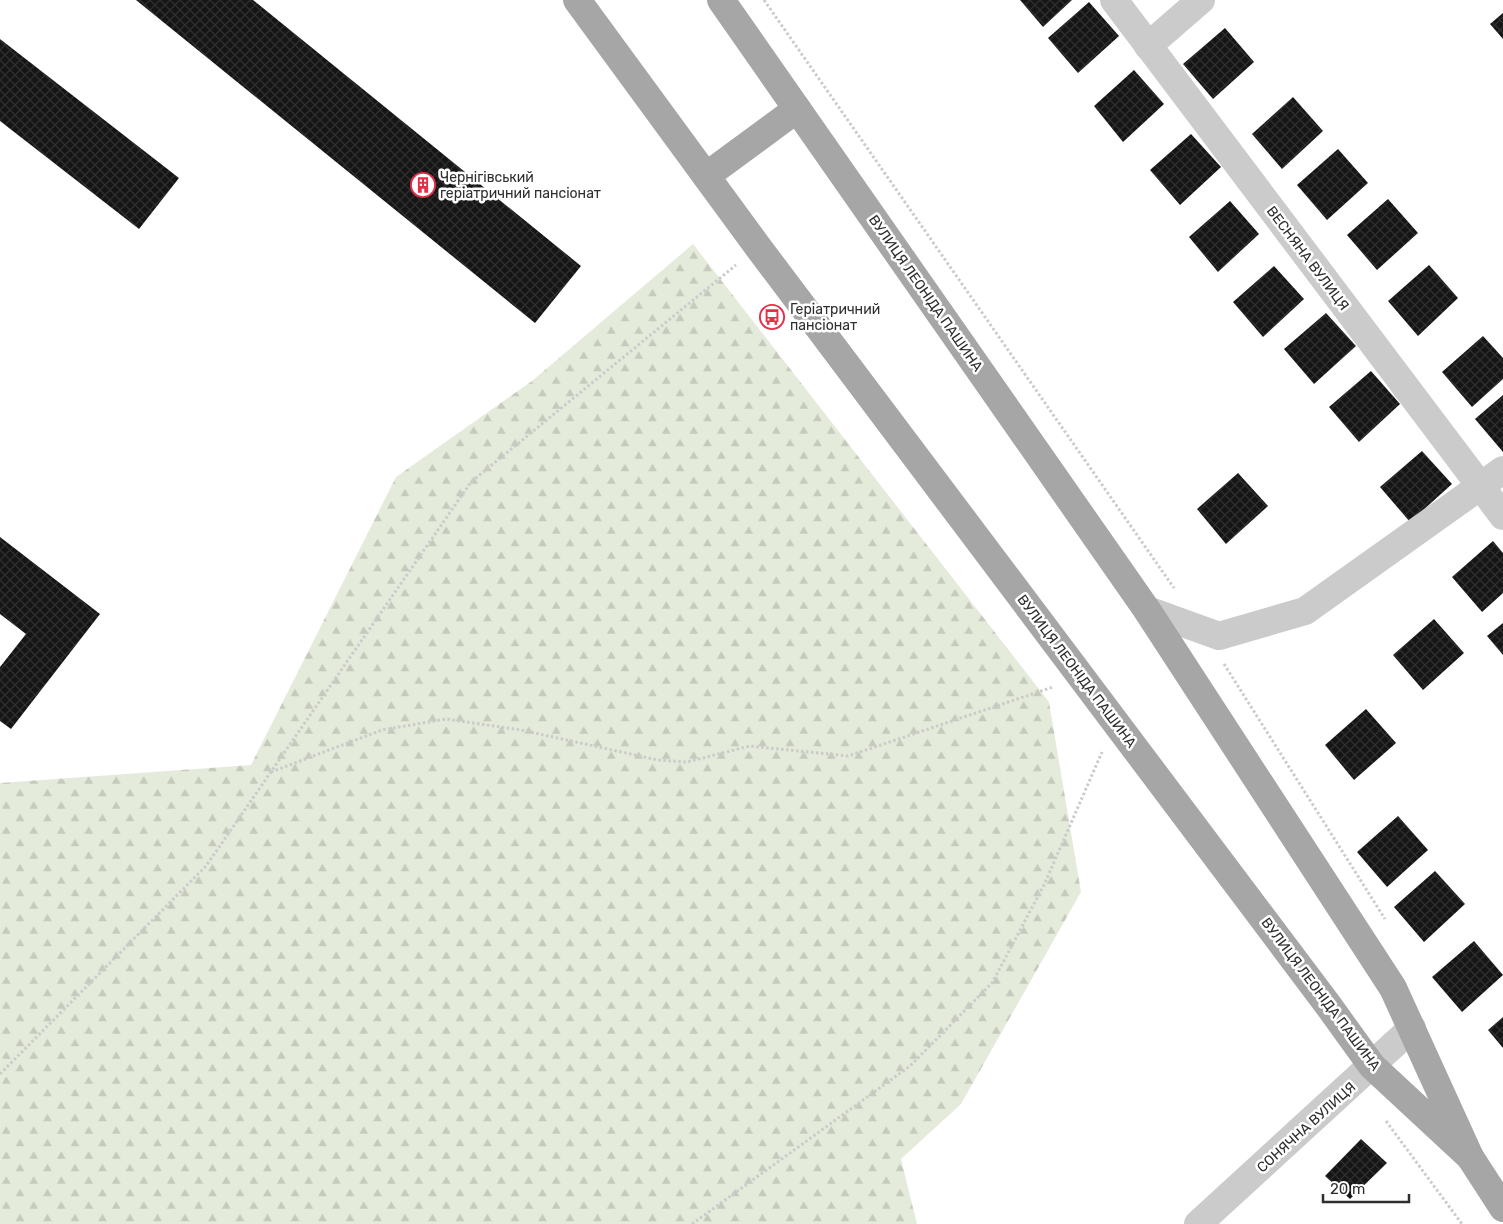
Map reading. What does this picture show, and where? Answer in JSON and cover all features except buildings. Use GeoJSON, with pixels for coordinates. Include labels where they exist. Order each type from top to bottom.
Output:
{"type":"FeatureCollection","features":[{"type":"Feature","properties":{"kind":"main road","name":"ВУЛИЦЯ ЛЕОНІДА ПАШИНА"},"geometry":{"type":"LineString","coordinates":[[577,0],[758,247],[1372,1066],[1470,1157]]}},
{"type":"Feature","properties":{"kind":"main road","name":"ВУЛИЦЯ ЛЕОНІДА ПАШИНА"},"geometry":{"type":"LineString","coordinates":[[721,0],[1147,610],[1393,988],[1470,1157]]}},
{"type":"Feature","properties":{"kind":"main road"},"geometry":{"type":"LineString","coordinates":[[706,176],[797,108]]}},
{"type":"Feature","properties":{"kind":"main road"},"geometry":{"type":"LineString","coordinates":[[1470,1157],[1503,1208]]}},
{"type":"Feature","properties":{"kind":"street","name":"ВЕСНЯНА ВУЛИЦЯ"},"geometry":{"type":"LineString","coordinates":[[1114,0],[1503,516]]}},
{"type":"Feature","properties":{"kind":"street"},"geometry":{"type":"LineString","coordinates":[[1148,46],[1201,0]]}},
{"type":"Feature","properties":{"kind":"street"},"geometry":{"type":"LineString","coordinates":[[1147,610],[1219,636],[1304,611],[1503,470]]}},
{"type":"Feature","properties":{"kind":"street","name":"СОНЯЧНА ВУЛИЦЯ"},"geometry":{"type":"LineString","coordinates":[[1198,1224],[1412,1028]]}},
{"type":"Feature","properties":{"kind":"path"},"geometry":{"type":"LineString","coordinates":[[0,1074],[206,866],[471,482],[758,247]]}},
{"type":"Feature","properties":{"kind":"path"},"geometry":{"type":"LineString","coordinates":[[271,773],[382,730],[446,719],[522,730],[658,760],[687,762],[750,746],[848,756],[1055,686]]}},
{"type":"Feature","properties":{"kind":"path"},"geometry":{"type":"LineString","coordinates":[[692,1224],[910,1066],[992,983],[1044,886],[1102,751]]}},
{"type":"Feature","properties":{"kind":"green space"},"geometry":{"type":"Polygon","coordinates":[[[693,244],[1049,702],[1081,892],[961,1104],[901,1159],[917,1224],[0,1224],[0,783],[251,765],[396,477],[532,381],[693,244]]]}},
{"type":"Feature","properties":{"kind":"place","name":"Чернігівський геріатричний пансіонат"},"geometry":{"type":"Point","coordinates":[423,185]}},
{"type":"Feature","properties":{"kind":"place","name":"Геріатричний пансіонат"},"geometry":{"type":"Point","coordinates":[772,317]}}]}
